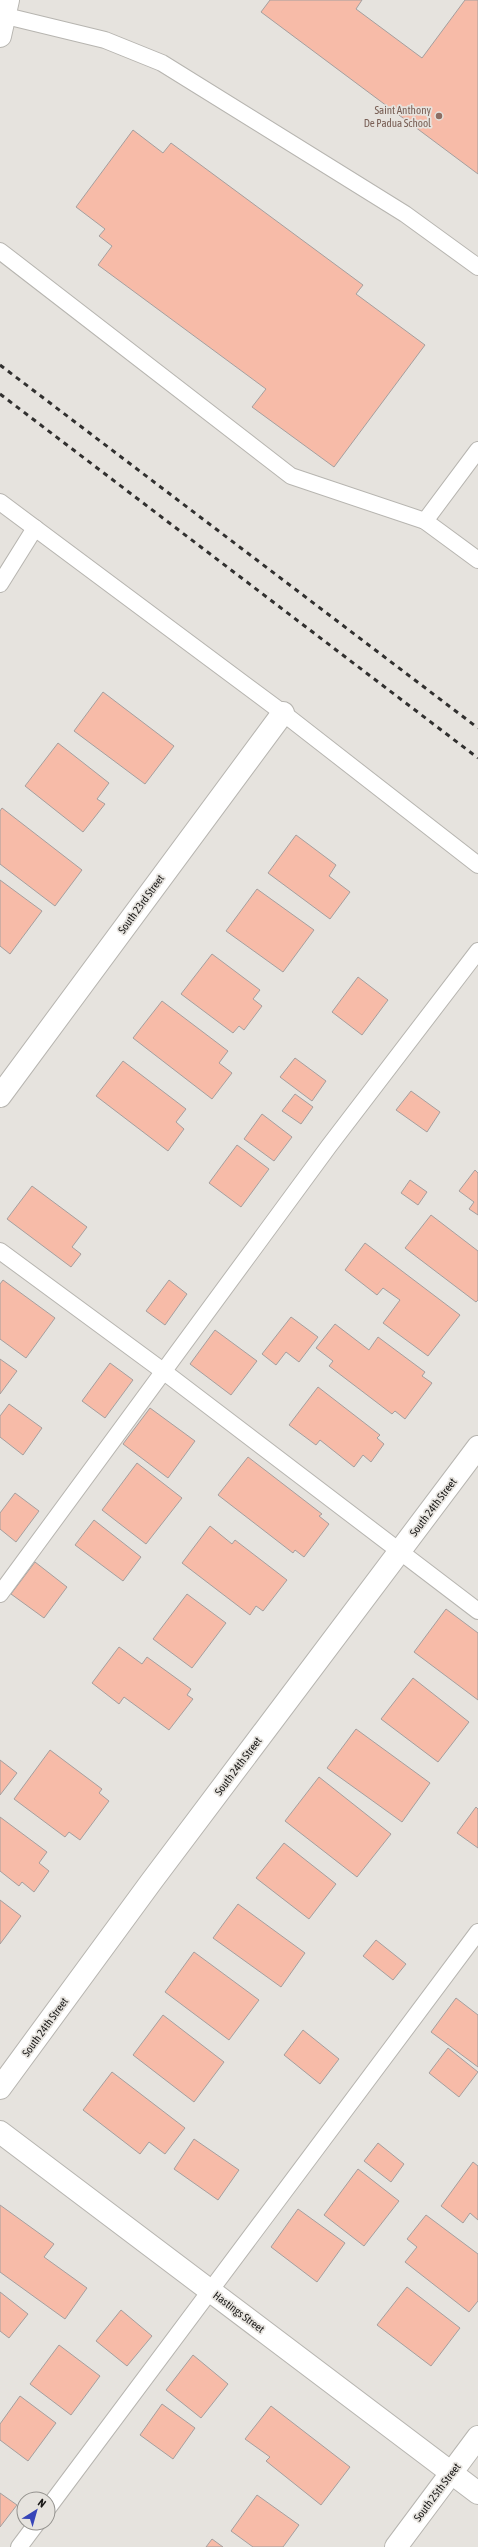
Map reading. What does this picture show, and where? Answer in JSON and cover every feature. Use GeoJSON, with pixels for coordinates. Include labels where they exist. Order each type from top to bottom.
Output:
{"type":"FeatureCollection","features":[{"type":"Feature","properties":{"kind":"street"},"geometry":{"type":"LineString","coordinates":[[0,36],[7,8]]}},
{"type":"Feature","properties":{"kind":"street","name":"South 23rd Street"},"geometry":{"type":"LineString","coordinates":[[0,1096],[283,713]]}},
{"type":"Feature","properties":{"kind":"street","name":"South 24th Street"},"geometry":{"type":"LineString","coordinates":[[0,2088],[478,1447]]}},
{"type":"Feature","properties":{"kind":"street","name":"Hastings Street"},"geometry":{"type":"LineString","coordinates":[[0,2132],[478,2493]]}},
{"type":"Feature","properties":{"kind":"street","name":"South 25th Street"},"geometry":{"type":"LineString","coordinates":[[396,2547],[478,2437]]}},
{"type":"Feature","properties":{"kind":"lane"},"geometry":{"type":"LineString","coordinates":[[7,8],[106,40],[162,63],[405,214],[478,267]]}},
{"type":"Feature","properties":{"kind":"lane"},"geometry":{"type":"LineString","coordinates":[[0,251],[291,476],[425,521],[478,560]]}},
{"type":"Feature","properties":{"kind":"lane"},"geometry":{"type":"LineString","coordinates":[[425,521],[478,450]]}},
{"type":"Feature","properties":{"kind":"lane"},"geometry":{"type":"LineString","coordinates":[[0,502],[283,713],[478,864]]}},
{"type":"Feature","properties":{"kind":"lane"},"geometry":{"type":"LineString","coordinates":[[0,584],[35,528]]}},
{"type":"Feature","properties":{"kind":"lane"},"geometry":{"type":"LineString","coordinates":[[0,1594],[329,1146],[478,950]]}},
{"type":"Feature","properties":{"kind":"lane"},"geometry":{"type":"LineString","coordinates":[[0,1251],[163,1371],[478,1611]]}},
{"type":"Feature","properties":{"kind":"lane"},"geometry":{"type":"LineString","coordinates":[[56,2497],[478,1932]]}},
{"type":"Feature","properties":{"kind":"lane"},"geometry":{"type":"LineString","coordinates":[[19,2547],[31,2531]]}},
{"type":"Feature","properties":{"kind":"building","name":"Saint Anthony De Padua School"},"geometry":{"type":"Polygon","coordinates":[[[270,0],[362,0],[356,9],[422,58],[465,0],[478,0],[478,174],[261,12],[270,0]]]}},
{"type":"Feature","properties":{"kind":"building"},"geometry":{"type":"Polygon","coordinates":[[[133,130],[163,153],[171,143],[363,285],[356,294],[425,345],[334,467],[252,407],[266,389],[98,265],[112,246],[99,236],[105,229],[76,207],[133,130]]]}},
{"type":"Feature","properties":{"kind":"building"},"geometry":{"type":"Polygon","coordinates":[[[103,692],[174,746],[145,784],[74,731],[103,692]]]}},
{"type":"Feature","properties":{"kind":"building"},"geometry":{"type":"Polygon","coordinates":[[[58,743],[109,783],[97,799],[105,804],[83,832],[25,786],[58,743]]]}},
{"type":"Feature","properties":{"kind":"building"},"geometry":{"type":"Polygon","coordinates":[[[2,808],[82,870],[55,906],[0,864],[0,811],[2,808]]]}},
{"type":"Feature","properties":{"kind":"building"},"geometry":{"type":"Polygon","coordinates":[[[296,835],[336,865],[329,876],[350,892],[330,919],[268,873],[296,835]]]}},
{"type":"Feature","properties":{"kind":"building"},"geometry":{"type":"Polygon","coordinates":[[[0,880],[42,911],[10,954],[0,946],[0,880]]]}},
{"type":"Feature","properties":{"kind":"building"},"geometry":{"type":"Polygon","coordinates":[[[257,889],[314,930],[283,972],[226,931],[257,889]]]}},
{"type":"Feature","properties":{"kind":"building"},"geometry":{"type":"Polygon","coordinates":[[[212,954],[260,990],[253,999],[262,1006],[244,1030],[239,1026],[233,1033],[181,994],[212,954]]]}},
{"type":"Feature","properties":{"kind":"building"},"geometry":{"type":"Polygon","coordinates":[[[358,977],[388,1000],[362,1035],[332,1012],[358,977]]]}},
{"type":"Feature","properties":{"kind":"building"},"geometry":{"type":"Polygon","coordinates":[[[162,1001],[228,1051],[219,1063],[232,1073],[212,1099],[133,1038],[162,1001]]]}},
{"type":"Feature","properties":{"kind":"building"},"geometry":{"type":"Polygon","coordinates":[[[295,1058],[326,1081],[312,1101],[280,1077],[295,1058]]]}},
{"type":"Feature","properties":{"kind":"building"},"geometry":{"type":"Polygon","coordinates":[[[123,1061],[186,1109],[176,1122],[184,1129],[168,1151],[96,1096],[123,1061]]]}},
{"type":"Feature","properties":{"kind":"building"},"geometry":{"type":"Polygon","coordinates":[[[411,1091],[440,1112],[427,1132],[396,1110],[411,1091]]]}},
{"type":"Feature","properties":{"kind":"building"},"geometry":{"type":"Polygon","coordinates":[[[295,1094],[313,1107],[301,1124],[282,1111],[295,1094]]]}},
{"type":"Feature","properties":{"kind":"building"},"geometry":{"type":"Polygon","coordinates":[[[262,1114],[292,1137],[274,1161],[244,1139],[262,1114]]]}},
{"type":"Feature","properties":{"kind":"building"},"geometry":{"type":"Polygon","coordinates":[[[237,1145],[269,1169],[241,1207],[209,1183],[237,1145]]]}},
{"type":"Feature","properties":{"kind":"building"},"geometry":{"type":"Polygon","coordinates":[[[475,1170],[478,1173],[478,1215],[469,1209],[474,1202],[459,1191],[475,1170]]]}},
{"type":"Feature","properties":{"kind":"building"},"geometry":{"type":"Polygon","coordinates":[[[410,1180],[427,1192],[418,1205],[401,1193],[410,1180]]]}},
{"type":"Feature","properties":{"kind":"building"},"geometry":{"type":"Polygon","coordinates":[[[32,1186],[87,1227],[72,1247],[81,1254],[71,1267],[7,1219],[32,1186]]]}},
{"type":"Feature","properties":{"kind":"building"},"geometry":{"type":"Polygon","coordinates":[[[431,1215],[478,1251],[478,1300],[476,1302],[405,1248],[431,1215]]]}},
{"type":"Feature","properties":{"kind":"building"},"geometry":{"type":"Polygon","coordinates":[[[365,1243],[460,1315],[428,1356],[383,1323],[400,1300],[383,1288],[377,1295],[345,1270],[365,1243]]]}},
{"type":"Feature","properties":{"kind":"building"},"geometry":{"type":"Polygon","coordinates":[[[3,1280],[55,1318],[26,1358],[0,1339],[0,1284],[3,1280]]]}},
{"type":"Feature","properties":{"kind":"building"},"geometry":{"type":"Polygon","coordinates":[[[169,1280],[187,1294],[165,1325],[146,1311],[169,1280]]]}},
{"type":"Feature","properties":{"kind":"building"},"geometry":{"type":"Polygon","coordinates":[[[291,1317],[318,1337],[299,1362],[286,1352],[276,1365],[262,1354],[291,1317]]]}},
{"type":"Feature","properties":{"kind":"building"},"geometry":{"type":"Polygon","coordinates":[[[335,1324],[369,1350],[378,1337],[425,1372],[422,1376],[432,1383],[405,1419],[395,1411],[392,1414],[329,1366],[333,1361],[316,1348],[335,1324]]]}},
{"type":"Feature","properties":{"kind":"building"},"geometry":{"type":"Polygon","coordinates":[[[215,1330],[257,1361],[231,1395],[190,1364],[215,1330]]]}},
{"type":"Feature","properties":{"kind":"building"},"geometry":{"type":"Polygon","coordinates":[[[0,1359],[17,1371],[0,1394],[0,1359]]]}},
{"type":"Feature","properties":{"kind":"building"},"geometry":{"type":"Polygon","coordinates":[[[110,1363],[133,1380],[105,1418],[82,1401],[110,1363]]]}},
{"type":"Feature","properties":{"kind":"building"},"geometry":{"type":"Polygon","coordinates":[[[318,1387],[380,1435],[377,1438],[384,1444],[371,1462],[363,1455],[354,1467],[320,1440],[316,1445],[289,1425],[318,1387]]]}},
{"type":"Feature","properties":{"kind":"building"},"geometry":{"type":"Polygon","coordinates":[[[9,1404],[42,1428],[23,1455],[0,1437],[0,1416],[9,1404]]]}},
{"type":"Feature","properties":{"kind":"building"},"geometry":{"type":"Polygon","coordinates":[[[150,1408],[195,1441],[168,1478],[123,1444],[150,1408]]]}},
{"type":"Feature","properties":{"kind":"building"},"geometry":{"type":"Polygon","coordinates":[[[248,1457],[322,1514],[319,1516],[329,1524],[304,1557],[295,1550],[293,1553],[218,1495],[248,1457]]]}},
{"type":"Feature","properties":{"kind":"building"},"geometry":{"type":"Polygon","coordinates":[[[137,1463],[182,1498],[146,1544],[102,1510],[137,1463]]]}},
{"type":"Feature","properties":{"kind":"building"},"geometry":{"type":"Polygon","coordinates":[[[15,1493],[39,1511],[16,1542],[0,1529],[0,1513],[15,1493]]]}},
{"type":"Feature","properties":{"kind":"building"},"geometry":{"type":"Polygon","coordinates":[[[94,1520],[141,1557],[123,1581],[75,1545],[94,1520]]]}},
{"type":"Feature","properties":{"kind":"building"},"geometry":{"type":"Polygon","coordinates":[[[210,1526],[232,1544],[235,1540],[287,1580],[263,1611],[256,1606],[250,1615],[182,1563],[210,1526]]]}},
{"type":"Feature","properties":{"kind":"building"},"geometry":{"type":"Polygon","coordinates":[[[35,1562],[67,1587],[44,1618],[11,1594],[35,1562]]]}},
{"type":"Feature","properties":{"kind":"building"},"geometry":{"type":"Polygon","coordinates":[[[187,1594],[226,1623],[192,1668],[153,1639],[187,1594]]]}},
{"type":"Feature","properties":{"kind":"building"},"geometry":{"type":"Polygon","coordinates":[[[446,1609],[478,1633],[478,1700],[414,1652],[446,1609]]]}},
{"type":"Feature","properties":{"kind":"building"},"geometry":{"type":"Polygon","coordinates":[[[119,1647],[142,1664],[147,1657],[191,1689],[187,1695],[193,1699],[169,1730],[124,1697],[119,1704],[92,1683],[119,1647]]]}},
{"type":"Feature","properties":{"kind":"building"},"geometry":{"type":"Polygon","coordinates":[[[413,1678],[469,1722],[438,1762],[381,1719],[413,1678]]]}},
{"type":"Feature","properties":{"kind":"building"},"geometry":{"type":"Polygon","coordinates":[[[356,1729],[430,1783],[402,1822],[327,1768],[356,1729]]]}},
{"type":"Feature","properties":{"kind":"building"},"geometry":{"type":"Polygon","coordinates":[[[50,1750],[102,1789],[99,1793],[109,1801],[80,1840],[69,1832],[65,1837],[14,1799],[50,1750]]]}},
{"type":"Feature","properties":{"kind":"building"},"geometry":{"type":"Polygon","coordinates":[[[0,1760],[17,1773],[0,1795],[0,1760]]]}},
{"type":"Feature","properties":{"kind":"building"},"geometry":{"type":"Polygon","coordinates":[[[319,1777],[391,1834],[357,1877],[285,1821],[319,1777]]]}},
{"type":"Feature","properties":{"kind":"building"},"geometry":{"type":"Polygon","coordinates":[[[476,1807],[478,1809],[478,1848],[457,1833],[476,1807]]]}},
{"type":"Feature","properties":{"kind":"building"},"geometry":{"type":"Polygon","coordinates":[[[0,1817],[47,1852],[39,1863],[49,1871],[34,1892],[22,1882],[19,1886],[0,1871],[0,1817]]]}},
{"type":"Feature","properties":{"kind":"building"},"geometry":{"type":"Polygon","coordinates":[[[284,1843],[336,1884],[309,1919],[256,1878],[284,1843]]]}},
{"type":"Feature","properties":{"kind":"building"},"geometry":{"type":"Polygon","coordinates":[[[0,1900],[21,1916],[0,1944],[0,1900]]]}},
{"type":"Feature","properties":{"kind":"building"},"geometry":{"type":"Polygon","coordinates":[[[238,1904],[305,1953],[281,1987],[213,1938],[238,1904]]]}},
{"type":"Feature","properties":{"kind":"building"},"geometry":{"type":"Polygon","coordinates":[[[376,1940],[406,1964],[393,1980],[363,1956],[376,1940]]]}},
{"type":"Feature","properties":{"kind":"building"},"geometry":{"type":"Polygon","coordinates":[[[194,1952],[259,2000],[229,2040],[165,1992],[194,1952]]]}},
{"type":"Feature","properties":{"kind":"building"},"geometry":{"type":"Polygon","coordinates":[[[456,1998],[478,2015],[478,2067],[431,2032],[456,1998]]]}},
{"type":"Feature","properties":{"kind":"building"},"geometry":{"type":"Polygon","coordinates":[[[163,2015],[224,2062],[194,2102],[133,2055],[163,2015]]]}},
{"type":"Feature","properties":{"kind":"building"},"geometry":{"type":"Polygon","coordinates":[[[303,2030],[339,2059],[320,2084],[284,2055],[303,2030]]]}},
{"type":"Feature","properties":{"kind":"building"},"geometry":{"type":"Polygon","coordinates":[[[448,2048],[478,2072],[459,2097],[429,2073],[448,2048]]]}},
{"type":"Feature","properties":{"kind":"building"},"geometry":{"type":"Polygon","coordinates":[[[112,2072],[185,2128],[165,2154],[149,2142],[140,2154],[83,2110],[112,2072]]]}},
{"type":"Feature","properties":{"kind":"building"},"geometry":{"type":"Polygon","coordinates":[[[194,2139],[239,2170],[218,2200],[174,2169],[194,2139]]]}},
{"type":"Feature","properties":{"kind":"building"},"geometry":{"type":"Polygon","coordinates":[[[378,2143],[404,2164],[391,2182],[364,2161],[378,2143]]]}},
{"type":"Feature","properties":{"kind":"building"},"geometry":{"type":"Polygon","coordinates":[[[473,2162],[478,2166],[478,2220],[470,2213],[463,2223],[441,2206],[473,2162]]]}},
{"type":"Feature","properties":{"kind":"building"},"geometry":{"type":"Polygon","coordinates":[[[358,2169],[399,2201],[364,2246],[324,2215],[358,2169]]]}},
{"type":"Feature","properties":{"kind":"building"},"geometry":{"type":"Polygon","coordinates":[[[0,2205],[54,2244],[44,2257],[87,2288],[65,2319],[0,2272],[0,2205]]]}},
{"type":"Feature","properties":{"kind":"building"},"geometry":{"type":"Polygon","coordinates":[[[298,2209],[345,2243],[317,2282],[271,2247],[298,2209]]]}},
{"type":"Feature","properties":{"kind":"building"},"geometry":{"type":"Polygon","coordinates":[[[426,2215],[478,2254],[478,2301],[469,2312],[405,2262],[417,2247],[407,2239],[426,2215]]]}},
{"type":"Feature","properties":{"kind":"building"},"geometry":{"type":"Polygon","coordinates":[[[407,2287],[460,2328],[431,2366],[377,2325],[407,2287]]]}},
{"type":"Feature","properties":{"kind":"building"},"geometry":{"type":"Polygon","coordinates":[[[0,2292],[28,2314],[9,2338],[0,2331],[0,2292]]]}},
{"type":"Feature","properties":{"kind":"building"},"geometry":{"type":"Polygon","coordinates":[[[121,2310],[152,2336],[127,2366],[96,2341],[121,2310]]]}},
{"type":"Feature","properties":{"kind":"building"},"geometry":{"type":"Polygon","coordinates":[[[59,2345],[100,2376],[71,2415],[30,2384],[59,2345]]]}},
{"type":"Feature","properties":{"kind":"building"},"geometry":{"type":"Polygon","coordinates":[[[193,2355],[228,2384],[201,2418],[166,2390],[193,2355]]]}},
{"type":"Feature","properties":{"kind":"building"},"geometry":{"type":"Polygon","coordinates":[[[20,2396],[56,2423],[28,2461],[0,2440],[0,2424],[20,2396]]]}},
{"type":"Feature","properties":{"kind":"building"},"geometry":{"type":"Polygon","coordinates":[[[162,2404],[195,2428],[173,2459],[140,2435],[162,2404]]]}},
{"type":"Feature","properties":{"kind":"building"},"geometry":{"type":"Polygon","coordinates":[[[271,2406],[350,2467],[321,2505],[266,2461],[270,2457],[245,2439],[271,2406]]]}},
{"type":"Feature","properties":{"kind":"building"},"geometry":{"type":"Polygon","coordinates":[[[0,2493],[16,2504],[16,2506],[0,2527],[0,2493]]]}},
{"type":"Feature","properties":{"kind":"building"},"geometry":{"type":"Polygon","coordinates":[[[257,2495],[299,2525],[283,2547],[253,2547],[231,2531],[257,2495]]]}},
{"type":"Feature","properties":{"kind":"building"},"geometry":{"type":"Polygon","coordinates":[[[212,2539],[223,2547],[206,2547],[212,2539]]]}},
{"type":"Feature","properties":{"kind":"railway"},"geometry":{"type":"LineString","coordinates":[[0,365],[478,728]]}},
{"type":"Feature","properties":{"kind":"railway"},"geometry":{"type":"LineString","coordinates":[[0,394],[478,758]]}},
{"type":"Feature","properties":{"kind":"place","name":"Saint Anthony De Padua School"},"geometry":{"type":"Point","coordinates":[439,116]}}]}
